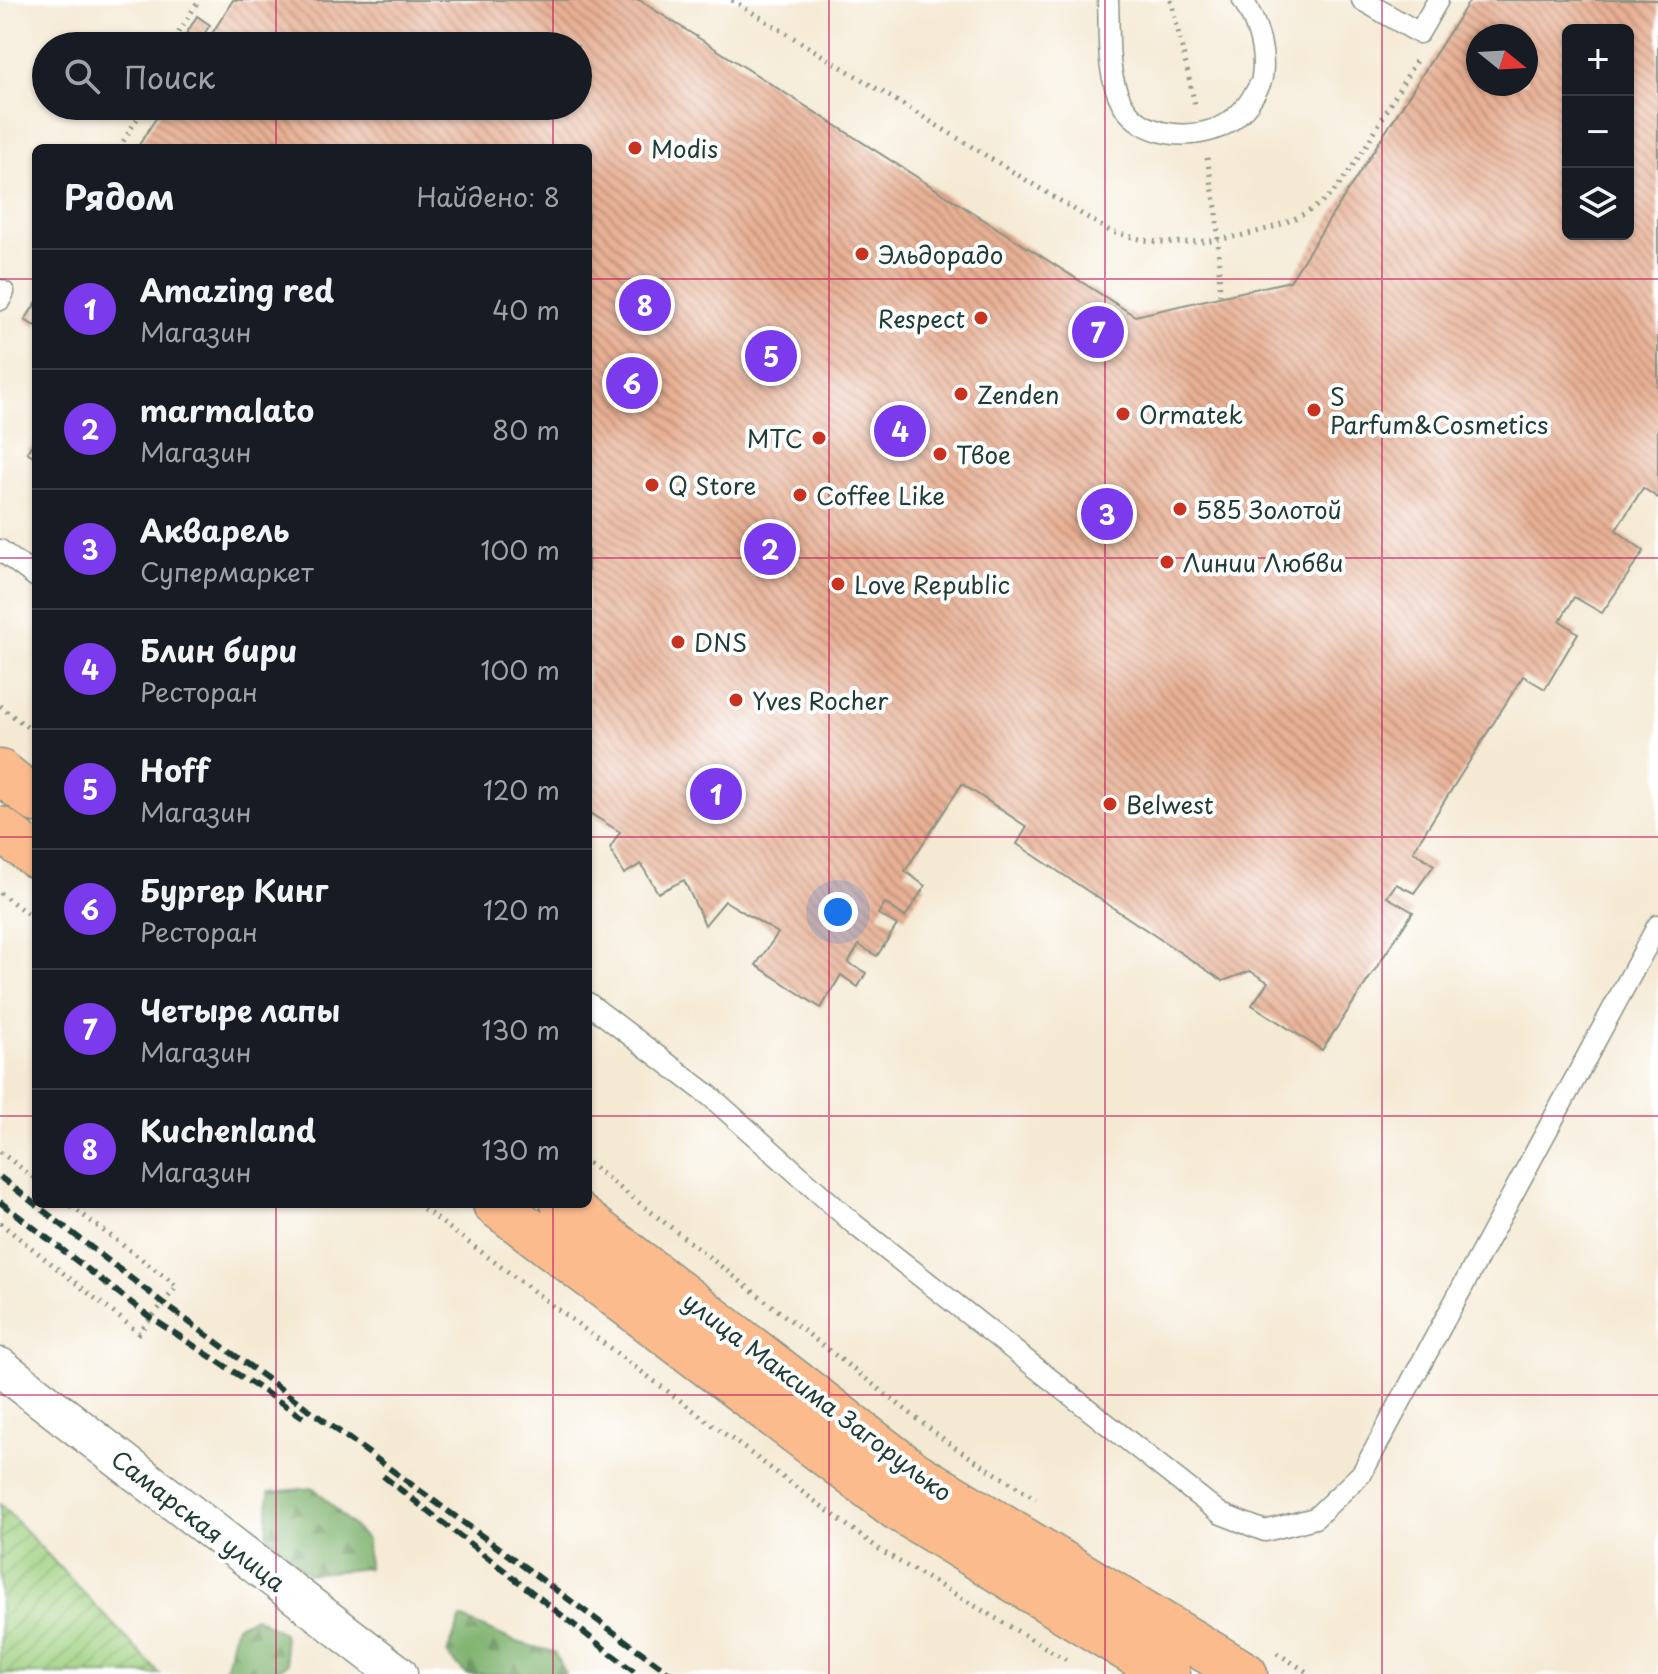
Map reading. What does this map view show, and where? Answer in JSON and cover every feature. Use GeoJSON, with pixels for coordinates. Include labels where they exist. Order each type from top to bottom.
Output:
{"type":"FeatureCollection","features":[{"type":"Feature","properties":{"kind":"main road"},"geometry":{"type":"LineString","coordinates":[[0,772],[32,797]]}},
{"type":"Feature","properties":{"kind":"main road"},"geometry":{"type":"LineString","coordinates":[[0,829],[32,853]]}},
{"type":"Feature","properties":{"kind":"main road","name":"улица Максима Загорулько"},"geometry":{"type":"LineString","coordinates":[[500,1208],[897,1508],[1168,1674]]}},
{"type":"Feature","properties":{"kind":"main road","name":"улица Максима Загорулько"},"geometry":{"type":"LineString","coordinates":[[568,1208],[912,1472],[1258,1661]]}},
{"type":"Feature","properties":{"kind":"street","name":"Самарская улица"},"geometry":{"type":"LineString","coordinates":[[0,1367],[398,1674]]}},
{"type":"Feature","properties":{"kind":"lane"},"geometry":{"type":"LineString","coordinates":[[1108,0],[1111,77],[1123,106],[1145,126],[1172,135],[1202,134],[1227,124],[1248,106],[1263,79],[1262,47],[1243,0]]}},
{"type":"Feature","properties":{"kind":"lane"},"geometry":{"type":"LineString","coordinates":[[1362,0],[1419,33],[1438,0]]}},
{"type":"Feature","properties":{"kind":"lane"},"geometry":{"type":"LineString","coordinates":[[0,290],[4,292],[0,300]]}},
{"type":"Feature","properties":{"kind":"lane"},"geometry":{"type":"LineString","coordinates":[[0,550],[32,574]]}},
{"type":"Feature","properties":{"kind":"lane"},"geometry":{"type":"LineString","coordinates":[[592,1006],[710,1096],[854,1224],[1221,1514],[1265,1531],[1315,1518],[1362,1473],[1658,925]]}},
{"type":"Feature","properties":{"kind":"path"},"geometry":{"type":"LineString","coordinates":[[179,32],[199,0]]}},
{"type":"Feature","properties":{"kind":"path"},"geometry":{"type":"LineString","coordinates":[[121,144],[136,120]]}},
{"type":"Feature","properties":{"kind":"path"},"geometry":{"type":"LineString","coordinates":[[0,706],[32,731]]}},
{"type":"Feature","properties":{"kind":"path"},"geometry":{"type":"LineString","coordinates":[[0,893],[32,917]]}},
{"type":"Feature","properties":{"kind":"path"},"geometry":{"type":"LineString","coordinates":[[0,1152],[32,1176]]}},
{"type":"Feature","properties":{"kind":"path"},"geometry":{"type":"LineString","coordinates":[[592,1166],[951,1445],[1044,1504]]}},
{"type":"Feature","properties":{"kind":"path"},"geometry":{"type":"LineString","coordinates":[[0,1223],[139,1333],[177,1286],[73,1208]]}},
{"type":"Feature","properties":{"kind":"path"},"geometry":{"type":"LineString","coordinates":[[1258,1661],[1310,1674]]}},
{"type":"Feature","properties":{"kind":"green space"},"geometry":{"type":"Polygon","coordinates":[[[314,1488],[367,1540],[368,1568],[308,1574],[267,1535],[269,1492],[314,1488]]]}},
{"type":"Feature","properties":{"kind":"green space"},"geometry":{"type":"Polygon","coordinates":[[[0,1504],[160,1674],[0,1674],[0,1504]]]}},
{"type":"Feature","properties":{"kind":"green space"},"geometry":{"type":"Polygon","coordinates":[[[255,1617],[283,1633],[287,1664],[270,1674],[224,1674],[236,1625],[255,1617]]]}},
{"type":"Feature","properties":{"kind":"green space"},"geometry":{"type":"Polygon","coordinates":[[[461,1618],[516,1642],[554,1652],[566,1674],[466,1674],[447,1654],[461,1618]]]}},
{"type":"Feature","properties":{"kind":"building"},"geometry":{"type":"Polygon","coordinates":[[[233,0],[639,0],[1135,316],[1290,281],[1470,0],[1658,0],[1658,498],[1643,488],[1616,530],[1644,551],[1602,613],[1574,597],[1560,621],[1578,633],[1545,689],[1523,676],[1413,851],[1434,865],[1414,893],[1396,884],[1387,897],[1413,912],[1322,1050],[1252,1005],[1268,982],[1250,971],[1223,981],[1017,844],[1027,827],[962,784],[905,871],[925,886],[905,917],[885,903],[878,914],[897,925],[877,956],[859,945],[848,963],[866,973],[858,987],[841,975],[821,1008],[756,965],[778,933],[725,901],[705,925],[684,880],[658,893],[641,864],[624,874],[610,848],[620,832],[592,814],[592,144],[140,144],[155,120],[592,120],[592,32],[213,32],[233,0]]]}},
{"type":"Feature","properties":{"kind":"building"},"geometry":{"type":"Polygon","coordinates":[[[197,16],[210,25],[205,32],[187,32],[197,16]]]}},
{"type":"Feature","properties":{"kind":"building"},"geometry":{"type":"Polygon","coordinates":[[[32,309],[32,324],[25,320],[32,309]]]}},
{"type":"Feature","properties":{"kind":"railway"},"geometry":{"type":"LineString","coordinates":[[0,1177],[32,1202]]}},
{"type":"Feature","properties":{"kind":"railway"},"geometry":{"type":"LineString","coordinates":[[0,1202],[150,1317],[303,1417]]}},
{"type":"Feature","properties":{"kind":"railway"},"geometry":{"type":"LineString","coordinates":[[40,1208],[163,1303],[671,1674]]}},
{"type":"Feature","properties":{"kind":"railway"},"geometry":{"type":"LineString","coordinates":[[383,1476],[637,1674]]}},
{"type":"Feature","properties":{"kind":"place","name":"Modis"},"geometry":{"type":"Point","coordinates":[635,148]}},
{"type":"Feature","properties":{"kind":"place","name":"Эльдорадо"},"geometry":{"type":"Point","coordinates":[862,254]}},
{"type":"Feature","properties":{"kind":"place","name":"Kuchenland"},"geometry":{"type":"Point","coordinates":[645,305]}},
{"type":"Feature","properties":{"kind":"place","name":"Respect"},"geometry":{"type":"Point","coordinates":[981,318]}},
{"type":"Feature","properties":{"kind":"place","name":"Четыре лапы"},"geometry":{"type":"Point","coordinates":[1098,332]}},
{"type":"Feature","properties":{"kind":"place","name":"Hoff"},"geometry":{"type":"Point","coordinates":[771,356]}},
{"type":"Feature","properties":{"kind":"place","name":"Бургер Кинг"},"geometry":{"type":"Point","coordinates":[632,383]}},
{"type":"Feature","properties":{"kind":"place","name":"Zenden"},"geometry":{"type":"Point","coordinates":[961,394]}},
{"type":"Feature","properties":{"kind":"place","name":"S Parfum&Cosmetics"},"geometry":{"type":"Point","coordinates":[1314,410]}},
{"type":"Feature","properties":{"kind":"place","name":"Ormatek"},"geometry":{"type":"Point","coordinates":[1123,414]}},
{"type":"Feature","properties":{"kind":"place","name":"Блин бири"},"geometry":{"type":"Point","coordinates":[900,431]}},
{"type":"Feature","properties":{"kind":"place","name":"МТС"},"geometry":{"type":"Point","coordinates":[819,438]}},
{"type":"Feature","properties":{"kind":"place","name":"Твое"},"geometry":{"type":"Point","coordinates":[940,454]}},
{"type":"Feature","properties":{"kind":"place","name":"Q Store"},"geometry":{"type":"Point","coordinates":[652,485]}},
{"type":"Feature","properties":{"kind":"place","name":"Coffee Like"},"geometry":{"type":"Point","coordinates":[800,495]}},
{"type":"Feature","properties":{"kind":"place","name":"585 Золотой"},"geometry":{"type":"Point","coordinates":[1180,509]}},
{"type":"Feature","properties":{"kind":"place","name":"Акварель"},"geometry":{"type":"Point","coordinates":[1107,514]}},
{"type":"Feature","properties":{"kind":"place","name":"marmalato"},"geometry":{"type":"Point","coordinates":[770,549]}},
{"type":"Feature","properties":{"kind":"place","name":"Линии Любви"},"geometry":{"type":"Point","coordinates":[1167,562]}},
{"type":"Feature","properties":{"kind":"place","name":"Love Republic"},"geometry":{"type":"Point","coordinates":[838,584]}},
{"type":"Feature","properties":{"kind":"place","name":"DNS"},"geometry":{"type":"Point","coordinates":[678,642]}},
{"type":"Feature","properties":{"kind":"place","name":"Yves Rocher"},"geometry":{"type":"Point","coordinates":[736,700]}},
{"type":"Feature","properties":{"kind":"place","name":"Amazing red"},"geometry":{"type":"Point","coordinates":[716,794]}},
{"type":"Feature","properties":{"kind":"place","name":"Belwest"},"geometry":{"type":"Point","coordinates":[1110,804]}}]}
